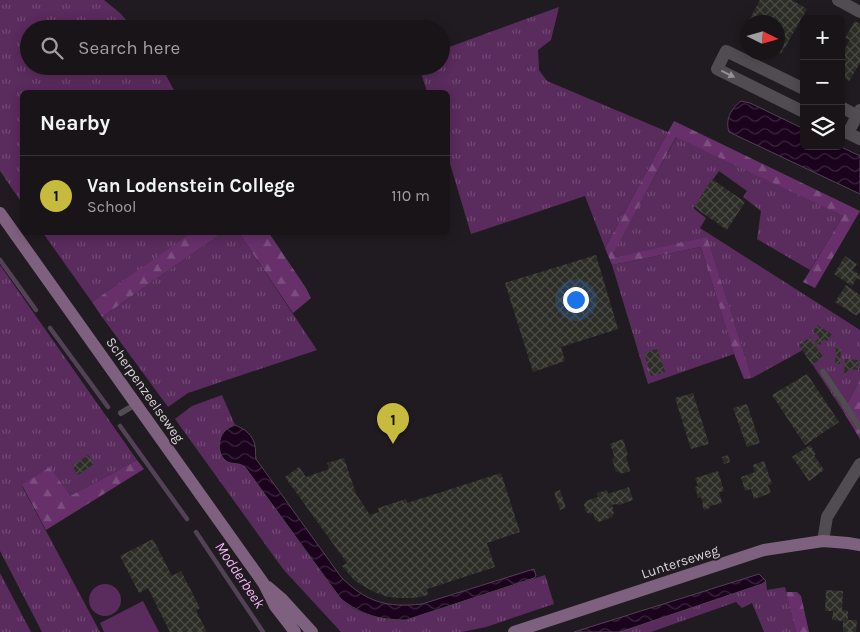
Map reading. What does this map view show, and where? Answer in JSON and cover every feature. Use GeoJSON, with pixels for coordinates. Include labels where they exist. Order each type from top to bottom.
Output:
{"type":"FeatureCollection","features":[{"type":"Feature","properties":{"kind":"main road","name":"Scherpenzeelseweg"},"geometry":{"type":"LineString","coordinates":[[0,213],[264,584],[275,606],[295,632]]}},
{"type":"Feature","properties":{"kind":"main road","name":"Lunterseweg"},"geometry":{"type":"LineString","coordinates":[[514,632],[764,550],[823,541],[860,545]]}},
{"type":"Feature","properties":{"kind":"main road","name":"Scherpenzeelseweg"},"geometry":{"type":"LineString","coordinates":[[264,584],[282,599],[312,632]]}},
{"type":"Feature","properties":{"kind":"street"},"geometry":{"type":"LineString","coordinates":[[838,0],[860,12]]}},
{"type":"Feature","properties":{"kind":"street"},"geometry":{"type":"LineString","coordinates":[[800,87],[726,51],[717,69],[800,110]]}},
{"type":"Feature","properties":{"kind":"street"},"geometry":{"type":"LineString","coordinates":[[845,109],[859,114],[845,131]]}},
{"type":"Feature","properties":{"kind":"street"},"geometry":{"type":"LineString","coordinates":[[845,132],[860,139]]}},
{"type":"Feature","properties":{"kind":"street"},"geometry":{"type":"LineString","coordinates":[[823,541],[827,517],[860,464]]}},
{"type":"Feature","properties":{"kind":"lane"},"geometry":{"type":"LineString","coordinates":[[823,372],[860,427]]}},
{"type":"Feature","properties":{"kind":"lane"},"geometry":{"type":"LineString","coordinates":[[121,414],[136,404]]}},
{"type":"Feature","properties":{"kind":"green space"},"geometry":{"type":"Polygon","coordinates":[[[0,0],[104,0],[126,20],[20,20],[20,75],[166,75],[174,90],[20,90],[20,200],[0,171],[0,0]]]}},
{"type":"Feature","properties":{"kind":"green space"},"geometry":{"type":"Polygon","coordinates":[[[559,7],[551,40],[538,50],[539,70],[547,81],[668,132],[605,248],[585,196],[471,234],[450,164],[450,90],[426,90],[422,75],[450,75],[450,47],[559,7]]]}},
{"type":"Feature","properties":{"kind":"green space"},"geometry":{"type":"Polygon","coordinates":[[[674,121],[860,211],[815,288],[803,282],[843,216],[676,137],[614,252],[616,257],[707,237],[752,378],[744,379],[734,354],[701,247],[612,265],[605,248],[674,121]]]}},
{"type":"Feature","properties":{"kind":"green space"},"geometry":{"type":"Polygon","coordinates":[[[677,136],[843,216],[810,270],[757,239],[761,211],[743,197],[747,191],[719,171],[693,208],[706,218],[700,228],[860,330],[860,380],[843,411],[803,350],[752,378],[707,238],[616,257],[614,251],[677,136]]]}},
{"type":"Feature","properties":{"kind":"green space"},"geometry":{"type":"Polygon","coordinates":[[[44,235],[190,235],[92,302],[44,235]]]}},
{"type":"Feature","properties":{"kind":"green space"},"geometry":{"type":"Polygon","coordinates":[[[189,235],[219,235],[102,317],[92,302],[189,235]]]}},
{"type":"Feature","properties":{"kind":"green space"},"geometry":{"type":"Polygon","coordinates":[[[219,235],[240,235],[317,350],[188,393],[168,407],[102,317],[219,235]]]}},
{"type":"Feature","properties":{"kind":"green space"},"geometry":{"type":"Polygon","coordinates":[[[240,235],[270,235],[311,298],[293,313],[240,235]]]}},
{"type":"Feature","properties":{"kind":"green space"},"geometry":{"type":"Polygon","coordinates":[[[701,247],[734,354],[648,384],[612,265],[701,247]]]}},
{"type":"Feature","properties":{"kind":"green space"},"geometry":{"type":"Polygon","coordinates":[[[0,265],[137,460],[70,496],[22,486],[100,632],[42,632],[0,551],[0,265]]]}},
{"type":"Feature","properties":{"kind":"green space"},"geometry":{"type":"Polygon","coordinates":[[[860,380],[860,439],[843,411],[860,380]]]}},
{"type":"Feature","properties":{"kind":"green space"},"geometry":{"type":"Polygon","coordinates":[[[222,395],[235,425],[228,428],[227,462],[242,464],[245,467],[337,594],[348,605],[372,616],[406,620],[545,575],[554,604],[486,627],[462,632],[341,632],[283,569],[175,419],[192,406],[222,395]]]}},
{"type":"Feature","properties":{"kind":"green space"},"geometry":{"type":"Polygon","coordinates":[[[137,460],[144,469],[46,530],[22,485],[50,467],[70,496],[137,460]]]}},
{"type":"Feature","properties":{"kind":"green space"},"geometry":{"type":"Polygon","coordinates":[[[0,573],[31,632],[0,632],[0,573]]]}},
{"type":"Feature","properties":{"kind":"green space"},"geometry":{"type":"Polygon","coordinates":[[[766,581],[767,590],[785,587],[796,632],[764,632],[752,603],[742,608],[736,602],[651,632],[620,632],[766,581]]]}},
{"type":"Feature","properties":{"kind":"green space"},"geometry":{"type":"Polygon","coordinates":[[[105,584],[111,585],[116,589],[120,594],[120,606],[116,611],[111,615],[105,616],[99,615],[94,611],[90,606],[89,600],[90,594],[94,589],[99,585],[105,584]]]}},
{"type":"Feature","properties":{"kind":"green space"},"geometry":{"type":"Polygon","coordinates":[[[786,592],[797,592],[801,596],[809,632],[796,632],[786,592]]]}},
{"type":"Feature","properties":{"kind":"green space"},"geometry":{"type":"Polygon","coordinates":[[[143,601],[159,632],[104,632],[100,623],[143,601]]]}},
{"type":"Feature","properties":{"kind":"water"},"geometry":{"type":"Polygon","coordinates":[[[741,101],[750,103],[800,127],[800,150],[845,149],[860,156],[860,194],[729,132],[728,119],[734,107],[741,101]]]}},
{"type":"Feature","properties":{"kind":"water"},"geometry":{"type":"Polygon","coordinates":[[[235,425],[250,436],[254,442],[256,459],[341,577],[350,586],[368,598],[388,604],[422,604],[534,569],[536,576],[406,620],[379,618],[356,609],[341,599],[245,467],[228,462],[223,458],[219,446],[222,435],[235,425]]]}},
{"type":"Feature","properties":{"kind":"water"},"geometry":{"type":"Polygon","coordinates":[[[759,574],[766,581],[762,584],[620,632],[574,632],[759,574]]]}},
{"type":"Feature","properties":{"kind":"building"},"geometry":{"type":"Polygon","coordinates":[[[760,0],[792,0],[807,9],[804,15],[800,15],[800,21],[785,47],[785,15],[752,15],[760,0]]]}},
{"type":"Feature","properties":{"kind":"building"},"geometry":{"type":"Polygon","coordinates":[[[855,21],[860,24],[860,63],[849,81],[845,78],[845,48],[850,40],[845,38],[855,21]]]}},
{"type":"Feature","properties":{"kind":"building"},"geometry":{"type":"Polygon","coordinates":[[[712,179],[745,202],[727,230],[694,207],[712,179]]]}},
{"type":"Feature","properties":{"kind":"building"},"geometry":{"type":"Polygon","coordinates":[[[596,255],[618,329],[561,347],[565,361],[533,372],[505,283],[596,255]]]}},
{"type":"Feature","properties":{"kind":"building"},"geometry":{"type":"Polygon","coordinates":[[[845,256],[857,264],[853,270],[860,275],[860,280],[857,278],[852,286],[834,274],[845,256]]]}},
{"type":"Feature","properties":{"kind":"building"},"geometry":{"type":"Polygon","coordinates":[[[846,285],[860,295],[860,312],[857,316],[835,302],[846,285]]]}},
{"type":"Feature","properties":{"kind":"building"},"geometry":{"type":"Polygon","coordinates":[[[817,325],[832,334],[827,341],[824,339],[820,345],[815,342],[819,336],[813,332],[817,325]]]}},
{"type":"Feature","properties":{"kind":"building"},"geometry":{"type":"Polygon","coordinates":[[[810,337],[823,357],[812,365],[799,345],[810,337]]]}},
{"type":"Feature","properties":{"kind":"building"},"geometry":{"type":"Polygon","coordinates":[[[836,348],[841,349],[840,364],[835,364],[836,348]]]}},
{"type":"Feature","properties":{"kind":"building"},"geometry":{"type":"Polygon","coordinates":[[[657,349],[665,372],[651,376],[644,353],[657,349]]]}},
{"type":"Feature","properties":{"kind":"building"},"geometry":{"type":"Polygon","coordinates":[[[845,359],[859,360],[858,370],[849,369],[848,373],[844,373],[845,359]]]}},
{"type":"Feature","properties":{"kind":"building"},"geometry":{"type":"Polygon","coordinates":[[[807,374],[839,422],[805,445],[772,395],[807,374]]]}},
{"type":"Feature","properties":{"kind":"building"},"geometry":{"type":"Polygon","coordinates":[[[693,393],[709,444],[691,449],[675,398],[693,393]]]}},
{"type":"Feature","properties":{"kind":"building"},"geometry":{"type":"Polygon","coordinates":[[[747,404],[760,443],[747,447],[733,408],[747,404]]]}},
{"type":"Feature","properties":{"kind":"building"},"geometry":{"type":"Polygon","coordinates":[[[623,439],[630,471],[620,474],[619,471],[616,472],[612,459],[615,458],[610,444],[623,439]]]}},
{"type":"Feature","properties":{"kind":"building"},"geometry":{"type":"Polygon","coordinates":[[[810,445],[824,470],[809,481],[792,457],[810,445]]]}},
{"type":"Feature","properties":{"kind":"building"},"geometry":{"type":"Polygon","coordinates":[[[88,455],[94,464],[78,475],[72,466],[88,455]]]}},
{"type":"Feature","properties":{"kind":"building"},"geometry":{"type":"Polygon","coordinates":[[[728,455],[730,462],[724,464],[722,457],[728,455]]]}},
{"type":"Feature","properties":{"kind":"building"},"geometry":{"type":"Polygon","coordinates":[[[344,458],[356,494],[370,515],[379,512],[378,508],[406,499],[407,503],[501,473],[520,532],[487,543],[495,567],[427,589],[428,595],[400,598],[388,597],[374,592],[355,581],[342,566],[347,563],[285,477],[299,467],[306,477],[329,469],[327,463],[344,458]]]}},
{"type":"Feature","properties":{"kind":"building"},"geometry":{"type":"Polygon","coordinates":[[[764,461],[772,484],[768,485],[771,493],[754,499],[751,489],[745,491],[741,477],[755,472],[753,465],[764,461]]]}},
{"type":"Feature","properties":{"kind":"building"},"geometry":{"type":"Polygon","coordinates":[[[718,471],[724,491],[719,492],[722,503],[710,506],[710,508],[704,510],[701,497],[698,498],[695,487],[698,486],[695,478],[718,471]]]}},
{"type":"Feature","properties":{"kind":"building"},"geometry":{"type":"Polygon","coordinates":[[[629,487],[633,500],[619,505],[612,505],[614,513],[612,517],[599,522],[595,520],[593,513],[586,512],[584,505],[586,501],[598,497],[597,493],[607,490],[608,494],[629,487]]]}},
{"type":"Feature","properties":{"kind":"building"},"geometry":{"type":"Polygon","coordinates":[[[560,490],[566,508],[560,510],[554,492],[560,490]]]}},
{"type":"Feature","properties":{"kind":"building"},"geometry":{"type":"Polygon","coordinates":[[[153,539],[172,576],[181,571],[200,608],[196,611],[207,632],[170,632],[148,588],[139,593],[120,556],[153,539]]]}},
{"type":"Feature","properties":{"kind":"building"},"geometry":{"type":"Polygon","coordinates":[[[826,590],[843,591],[842,610],[848,611],[848,620],[857,620],[856,632],[843,632],[843,621],[832,620],[833,611],[825,611],[826,590]]]}},
{"type":"Feature","properties":{"kind":"waterway","name":"Modderbeek"},"geometry":{"type":"LineString","coordinates":[[0,260],[36,310]]}},
{"type":"Feature","properties":{"kind":"waterway","name":"Modderbeek"},"geometry":{"type":"LineString","coordinates":[[50,328],[108,407]]}},
{"type":"Feature","properties":{"kind":"waterway","name":"Modderbeek"},"geometry":{"type":"LineString","coordinates":[[120,426],[187,519]]}},
{"type":"Feature","properties":{"kind":"waterway","name":"Modderbeek"},"geometry":{"type":"LineString","coordinates":[[196,532],[263,632]]}},
{"type":"Feature","properties":{"kind":"place","name":"Van Lodenstein College"},"geometry":{"type":"Point","coordinates":[393,444]}}]}
